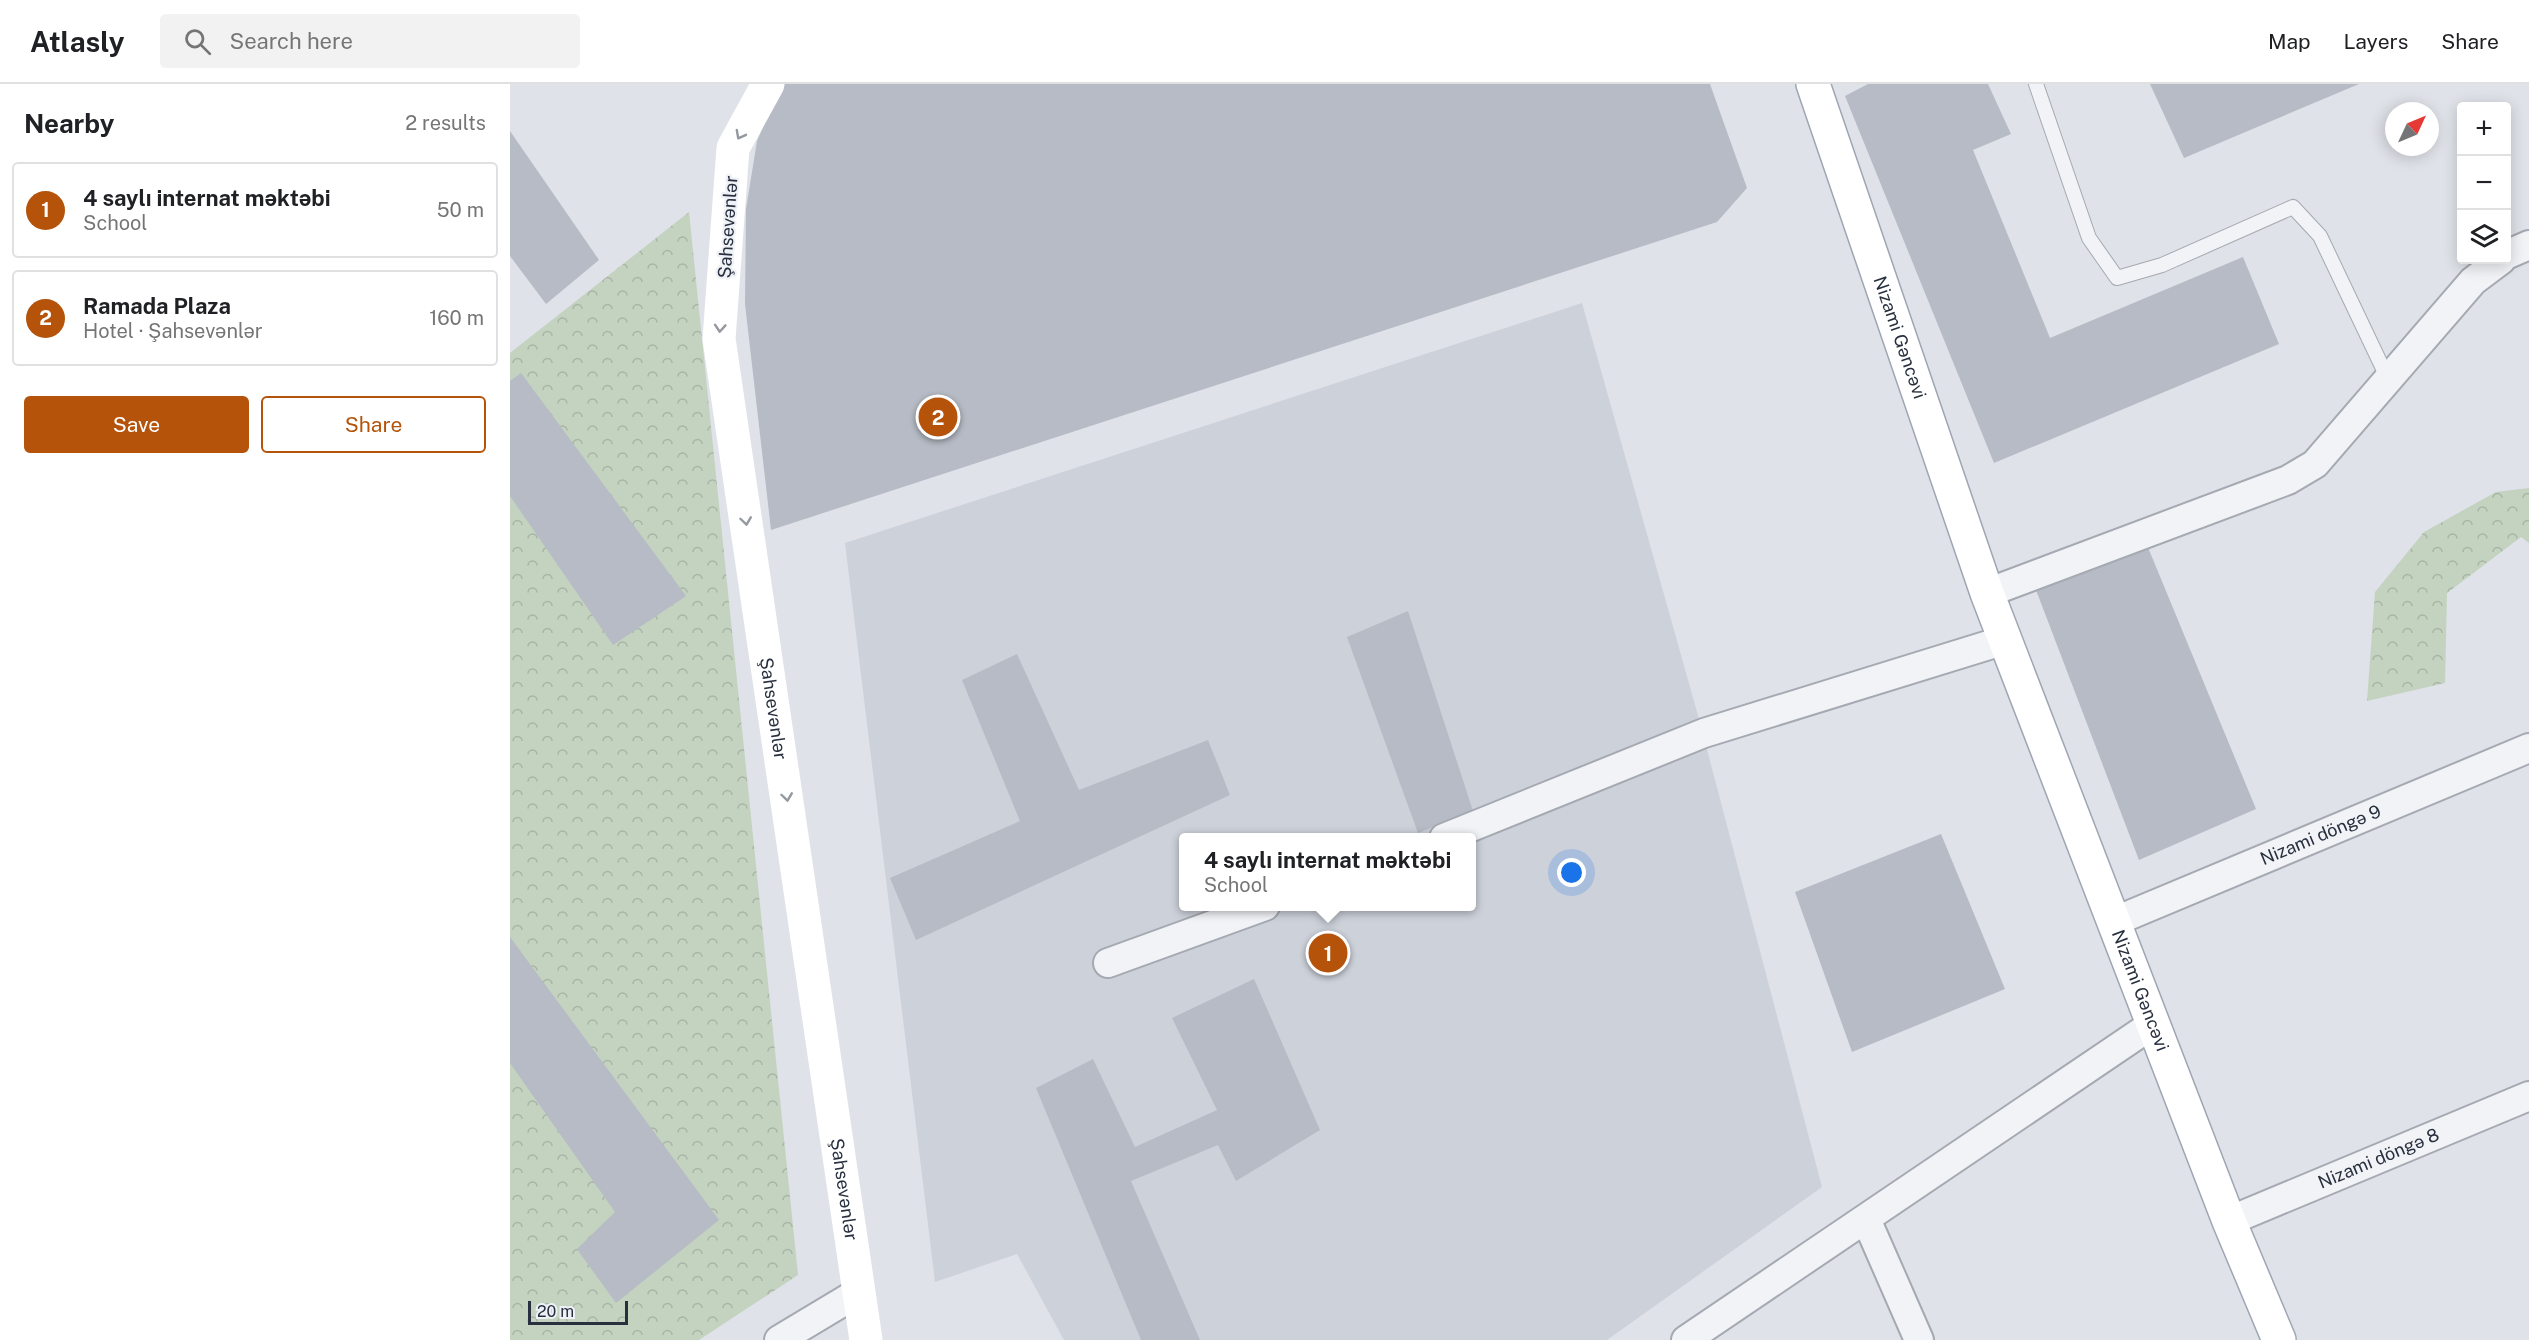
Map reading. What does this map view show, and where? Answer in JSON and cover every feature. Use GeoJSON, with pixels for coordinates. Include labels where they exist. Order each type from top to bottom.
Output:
{"type":"FeatureCollection","features":[{"type":"Feature","properties":{"kind":"main road","name":"Şahsevənlər"},"geometry":{"type":"LineString","coordinates":[[768,84],[734,148],[719,339],[866,1340]]}},
{"type":"Feature","properties":{"kind":"main road","name":"Nizami Gəncəvi"},"geometry":{"type":"LineString","coordinates":[[1813,84],[1987,593],[2229,1221],[2279,1340]]}},
{"type":"Feature","properties":{"kind":"street"},"geometry":{"type":"LineString","coordinates":[[2511,251],[2529,245]]}},
{"type":"Feature","properties":{"kind":"street"},"geometry":{"type":"LineString","coordinates":[[1987,593],[2288,480],[2315,464],[2473,281],[2496,264]]}},
{"type":"Feature","properties":{"kind":"street"},"geometry":{"type":"LineString","coordinates":[[1454,833],[1704,733],[2005,640]]}},
{"type":"Feature","properties":{"kind":"street","name":"Nizami döngə 9"},"geometry":{"type":"LineString","coordinates":[[2113,922],[2529,748]]}},
{"type":"Feature","properties":{"kind":"street"},"geometry":{"type":"LineString","coordinates":[[1108,963],[1251,911]]}},
{"type":"Feature","properties":{"kind":"street"},"geometry":{"type":"LineString","coordinates":[[1686,1340],[2153,1024]]}},
{"type":"Feature","properties":{"kind":"street","name":"Nizami döngə 8"},"geometry":{"type":"LineString","coordinates":[[2229,1221],[2529,1096]]}},
{"type":"Feature","properties":{"kind":"street"},"geometry":{"type":"LineString","coordinates":[[1866,1219],[1919,1340]]}},
{"type":"Feature","properties":{"kind":"street"},"geometry":{"type":"LineString","coordinates":[[779,1340],[859,1292]]}},
{"type":"Feature","properties":{"kind":"lane"},"geometry":{"type":"LineString","coordinates":[[2036,84],[2089,238],[2117,278],[2162,265],[2293,207],[2320,236],[2388,380]]}},
{"type":"Feature","properties":{"kind":"shaded area"},"geometry":{"type":"Polygon","coordinates":[[[1582,303],[1699,719],[1822,1187],[1607,1340],[1064,1340],[1017,1254],[935,1282],[845,543],[1582,303]]]}},
{"type":"Feature","properties":{"kind":"green space"},"geometry":{"type":"Polygon","coordinates":[[[689,212],[798,1275],[699,1340],[510,1340],[510,353],[689,212]]]}},
{"type":"Feature","properties":{"kind":"green space"},"geometry":{"type":"Polygon","coordinates":[[[2529,488],[2529,543],[2521,537],[2447,593],[2445,683],[2367,701],[2375,592],[2424,532],[2496,492],[2529,488]]]}},
{"type":"Feature","properties":{"kind":"building"},"geometry":{"type":"Polygon","coordinates":[[[781,84],[1710,84],[1747,188],[1717,222],[771,530],[745,304],[746,209],[757,141],[781,84]]]}},
{"type":"Feature","properties":{"kind":"building"},"geometry":{"type":"Polygon","coordinates":[[[1868,84],[1988,84],[2011,134],[1973,150],[2050,338],[2243,257],[2279,344],[1994,463],[1845,96],[1868,84]]]}},
{"type":"Feature","properties":{"kind":"building"},"geometry":{"type":"Polygon","coordinates":[[[2150,84],[2359,84],[2184,158],[2150,84]]]}},
{"type":"Feature","properties":{"kind":"building"},"geometry":{"type":"Polygon","coordinates":[[[510,131],[599,260],[546,304],[510,256],[510,131]]]}},
{"type":"Feature","properties":{"kind":"building"},"geometry":{"type":"Polygon","coordinates":[[[521,373],[686,596],[613,645],[510,496],[510,381],[521,373]]]}},
{"type":"Feature","properties":{"kind":"building"},"geometry":{"type":"Polygon","coordinates":[[[2147,545],[2256,809],[2139,860],[2036,590],[2147,545]]]}},
{"type":"Feature","properties":{"kind":"building"},"geometry":{"type":"Polygon","coordinates":[[[1408,611],[1473,811],[1418,833],[1347,637],[1408,611]]]}},
{"type":"Feature","properties":{"kind":"building"},"geometry":{"type":"Polygon","coordinates":[[[1017,654],[1079,790],[1208,740],[1230,795],[916,940],[890,878],[1020,821],[962,680],[1017,654]]]}},
{"type":"Feature","properties":{"kind":"building"},"geometry":{"type":"Polygon","coordinates":[[[1941,834],[2005,989],[1852,1052],[1795,892],[1941,834]]]}},
{"type":"Feature","properties":{"kind":"building"},"geometry":{"type":"Polygon","coordinates":[[[510,937],[719,1220],[616,1303],[577,1249],[615,1212],[510,1063],[510,937]]]}},
{"type":"Feature","properties":{"kind":"building"},"geometry":{"type":"Polygon","coordinates":[[[1254,979],[1320,1130],[1236,1181],[1218,1145],[1131,1181],[1200,1340],[1141,1340],[1036,1088],[1093,1059],[1135,1147],[1217,1110],[1172,1018],[1254,979]]]}},
{"type":"Feature","properties":{"kind":"place","name":"Ramada Plaza"},"geometry":{"type":"Point","coordinates":[938,417]}},
{"type":"Feature","properties":{"kind":"place","name":"4 saylı internat məktəbi"},"geometry":{"type":"Point","coordinates":[1328,953]}}]}
